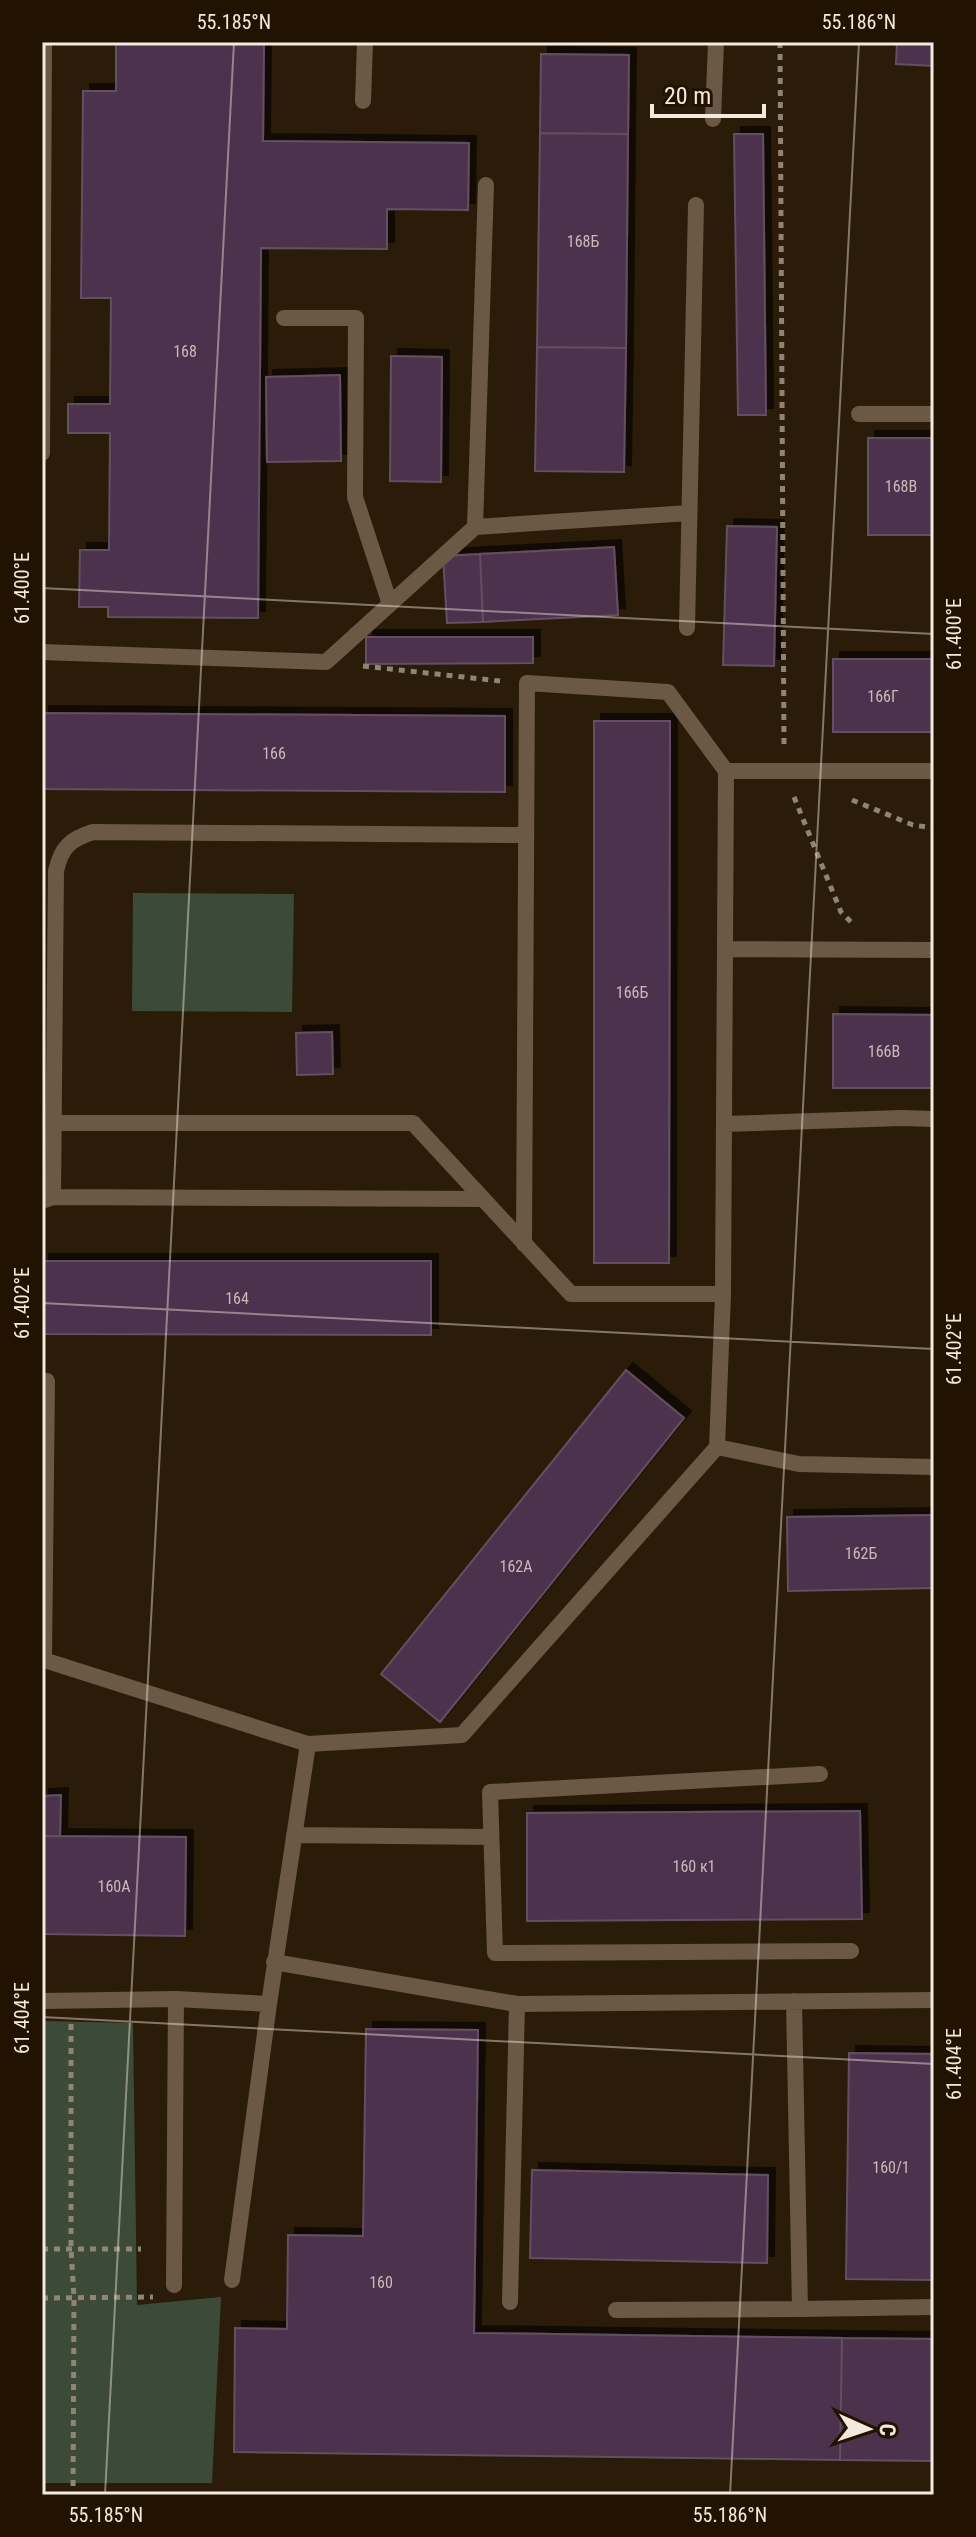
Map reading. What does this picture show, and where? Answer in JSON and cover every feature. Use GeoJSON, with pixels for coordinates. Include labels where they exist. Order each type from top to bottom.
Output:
{"type":"FeatureCollection","features":[{"type":"Feature","properties":{"kind":"lane"},"geometry":{"type":"LineString","coordinates":[[42,453],[44,42]]}},
{"type":"Feature","properties":{"kind":"lane"},"geometry":{"type":"LineString","coordinates":[[363,101],[365,42]]}},
{"type":"Feature","properties":{"kind":"lane"},"geometry":{"type":"LineString","coordinates":[[713,119],[716,42]]}},
{"type":"Feature","properties":{"kind":"lane"},"geometry":{"type":"LineString","coordinates":[[475,527],[486,185]]}},
{"type":"Feature","properties":{"kind":"lane"},"geometry":{"type":"LineString","coordinates":[[687,628],[696,205]]}},
{"type":"Feature","properties":{"kind":"lane"},"geometry":{"type":"LineString","coordinates":[[284,318],[356,318],[355,497],[390,604]]}},
{"type":"Feature","properties":{"kind":"lane"},"geometry":{"type":"LineString","coordinates":[[859,414],[934,414]]}},
{"type":"Feature","properties":{"kind":"lane"},"geometry":{"type":"LineString","coordinates":[[42,652],[326,662],[475,527],[689,513]]}},
{"type":"Feature","properties":{"kind":"lane"},"geometry":{"type":"LineString","coordinates":[[42,1382],[47,1381],[44,1660],[308,1744],[462,1735],[717,1447],[723,1294],[726,771],[668,692],[527,683],[524,1244]]}},
{"type":"Feature","properties":{"kind":"lane"},"geometry":{"type":"LineString","coordinates":[[726,771],[934,771]]}},
{"type":"Feature","properties":{"kind":"lane"},"geometry":{"type":"LineString","coordinates":[[482,1199],[48,1199],[54,1123],[56,871],[66,845],[75,837],[93,832],[526,835]]}},
{"type":"Feature","properties":{"kind":"lane"},"geometry":{"type":"LineString","coordinates":[[725,949],[934,950]]}},
{"type":"Feature","properties":{"kind":"lane"},"geometry":{"type":"LineString","coordinates":[[724,1124],[934,1119]]}},
{"type":"Feature","properties":{"kind":"lane"},"geometry":{"type":"LineString","coordinates":[[54,1123],[413,1123],[571,1294],[723,1294]]}},
{"type":"Feature","properties":{"kind":"lane"},"geometry":{"type":"LineString","coordinates":[[717,1447],[799,1464],[934,1467]]}},
{"type":"Feature","properties":{"kind":"lane"},"geometry":{"type":"LineString","coordinates":[[232,2280],[274,1962],[308,1744]]}},
{"type":"Feature","properties":{"kind":"lane"},"geometry":{"type":"LineString","coordinates":[[820,1774],[490,1792],[495,1953],[851,1951]]}},
{"type":"Feature","properties":{"kind":"lane"},"geometry":{"type":"LineString","coordinates":[[294,1835],[491,1837]]}},
{"type":"Feature","properties":{"kind":"lane"},"geometry":{"type":"LineString","coordinates":[[274,1962],[517,2004],[934,2000]]}},
{"type":"Feature","properties":{"kind":"lane"},"geometry":{"type":"LineString","coordinates":[[42,2001],[176,1999],[269,2004]]}},
{"type":"Feature","properties":{"kind":"lane"},"geometry":{"type":"LineString","coordinates":[[168,2291],[176,1999]]}},
{"type":"Feature","properties":{"kind":"lane"},"geometry":{"type":"LineString","coordinates":[[794,2001],[800,2309]]}},
{"type":"Feature","properties":{"kind":"lane"},"geometry":{"type":"LineString","coordinates":[[510,2302],[517,2004]]}},
{"type":"Feature","properties":{"kind":"lane"},"geometry":{"type":"LineString","coordinates":[[616,2310],[934,2307]]}},
{"type":"Feature","properties":{"kind":"path"},"geometry":{"type":"LineString","coordinates":[[780,42],[784,771],[841,912],[877,950]]}},
{"type":"Feature","properties":{"kind":"path"},"geometry":{"type":"LineString","coordinates":[[326,662],[527,683]]}},
{"type":"Feature","properties":{"kind":"path"},"geometry":{"type":"LineString","coordinates":[[841,795],[913,825],[934,828]]}},
{"type":"Feature","properties":{"kind":"path"},"geometry":{"type":"LineString","coordinates":[[70,1999],[73,2073],[73,2495]]}},
{"type":"Feature","properties":{"kind":"path"},"geometry":{"type":"LineString","coordinates":[[42,2249],[141,2249]]}},
{"type":"Feature","properties":{"kind":"path"},"geometry":{"type":"LineString","coordinates":[[42,2298],[168,2291]]}},
{"type":"Feature","properties":{"kind":"green space"},"geometry":{"type":"Polygon","coordinates":[[[133,893],[294,894],[292,1012],[132,1011],[133,893]]]}},
{"type":"Feature","properties":{"kind":"green space"},"geometry":{"type":"Polygon","coordinates":[[[42,2021],[133,2023],[137,2305],[221,2297],[212,2483],[42,2483],[42,2021]]]}},
{"type":"Feature","properties":{"kind":"building"},"geometry":{"type":"Polygon","coordinates":[[[116,42],[264,42],[263,141],[469,143],[468,210],[387,209],[387,249],[261,248],[258,618],[108,617],[108,607],[79,607],[80,550],[109,550],[110,433],[68,433],[68,404],[110,404],[111,298],[81,298],[83,91],[116,91],[116,42]]]}},
{"type":"Feature","properties":{"kind":"building"},"geometry":{"type":"Polygon","coordinates":[[[897,42],[934,42],[934,66],[896,64],[897,42]]]}},
{"type":"Feature","properties":{"kind":"building"},"geometry":{"type":"Polygon","coordinates":[[[541,54],[629,55],[628,134],[540,133],[541,54]]]}},
{"type":"Feature","properties":{"kind":"building"},"geometry":{"type":"Polygon","coordinates":[[[540,133],[628,134],[626,348],[537,347],[540,133]]]}},
{"type":"Feature","properties":{"kind":"building"},"geometry":{"type":"Polygon","coordinates":[[[734,134],[763,134],[766,415],[738,415],[734,134]]]}},
{"type":"Feature","properties":{"kind":"building"},"geometry":{"type":"Polygon","coordinates":[[[537,347],[626,348],[624,472],[535,471],[537,347]]]}},
{"type":"Feature","properties":{"kind":"building"},"geometry":{"type":"Polygon","coordinates":[[[391,356],[442,357],[441,482],[390,481],[391,356]]]}},
{"type":"Feature","properties":{"kind":"building"},"geometry":{"type":"Polygon","coordinates":[[[340,375],[341,461],[267,462],[266,377],[340,375]]]}},
{"type":"Feature","properties":{"kind":"building"},"geometry":{"type":"Polygon","coordinates":[[[868,438],[934,438],[934,535],[868,535],[868,438]]]}},
{"type":"Feature","properties":{"kind":"building"},"geometry":{"type":"Polygon","coordinates":[[[727,526],[777,527],[774,666],[723,665],[727,526]]]}},
{"type":"Feature","properties":{"kind":"building"},"geometry":{"type":"Polygon","coordinates":[[[614,547],[618,615],[483,622],[480,554],[614,547]]]}},
{"type":"Feature","properties":{"kind":"building"},"geometry":{"type":"Polygon","coordinates":[[[480,554],[483,622],[447,623],[443,556],[480,554]]]}},
{"type":"Feature","properties":{"kind":"building"},"geometry":{"type":"Polygon","coordinates":[[[366,637],[533,637],[533,663],[366,664],[366,637]]]}},
{"type":"Feature","properties":{"kind":"building"},"geometry":{"type":"Polygon","coordinates":[[[833,659],[934,659],[934,732],[833,732],[833,659]]]}},
{"type":"Feature","properties":{"kind":"building"},"geometry":{"type":"Polygon","coordinates":[[[42,713],[505,716],[505,792],[42,789],[42,713]]]}},
{"type":"Feature","properties":{"kind":"building"},"geometry":{"type":"Polygon","coordinates":[[[594,721],[670,721],[669,1263],[594,1263],[594,721]]]}},
{"type":"Feature","properties":{"kind":"building"},"geometry":{"type":"Polygon","coordinates":[[[833,1014],[934,1015],[934,1088],[833,1088],[833,1014]]]}},
{"type":"Feature","properties":{"kind":"building"},"geometry":{"type":"Polygon","coordinates":[[[332,1032],[333,1074],[297,1075],[296,1033],[332,1032]]]}},
{"type":"Feature","properties":{"kind":"building"},"geometry":{"type":"Polygon","coordinates":[[[42,1261],[431,1261],[431,1335],[42,1334],[42,1261]]]}},
{"type":"Feature","properties":{"kind":"building"},"geometry":{"type":"Polygon","coordinates":[[[626,1370],[684,1418],[440,1722],[381,1674],[626,1370]]]}},
{"type":"Feature","properties":{"kind":"building"},"geometry":{"type":"Polygon","coordinates":[[[934,1515],[934,1588],[788,1591],[787,1517],[934,1515]]]}},
{"type":"Feature","properties":{"kind":"building"},"geometry":{"type":"Polygon","coordinates":[[[61,1795],[60,1836],[42,1836],[42,1796],[61,1795]]]}},
{"type":"Feature","properties":{"kind":"building"},"geometry":{"type":"Polygon","coordinates":[[[860,1811],[862,1919],[527,1921],[527,1813],[860,1811]]]}},
{"type":"Feature","properties":{"kind":"building"},"geometry":{"type":"Polygon","coordinates":[[[42,1836],[186,1837],[185,1936],[42,1934],[42,1836]]]}},
{"type":"Feature","properties":{"kind":"building"},"geometry":{"type":"Polygon","coordinates":[[[366,2029],[478,2030],[474,2333],[842,2338],[840,2460],[234,2452],[235,2328],[287,2329],[288,2235],[363,2236],[366,2029]]]}},
{"type":"Feature","properties":{"kind":"building"},"geometry":{"type":"Polygon","coordinates":[[[849,2053],[934,2054],[934,2280],[846,2279],[849,2053]]]}},
{"type":"Feature","properties":{"kind":"building"},"geometry":{"type":"Polygon","coordinates":[[[532,2170],[768,2175],[767,2263],[530,2258],[532,2170]]]}},
{"type":"Feature","properties":{"kind":"building"},"geometry":{"type":"Polygon","coordinates":[[[842,2338],[934,2339],[934,2461],[840,2460],[842,2338]]]}}]}
